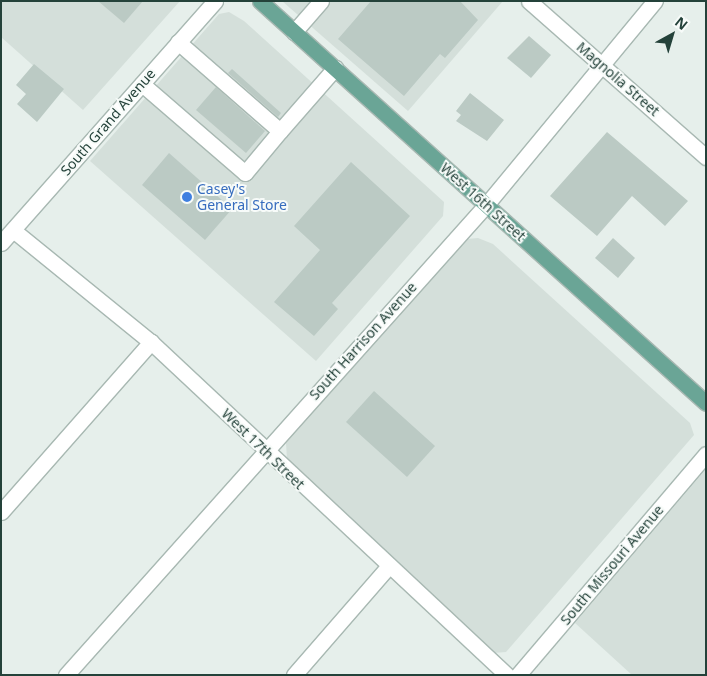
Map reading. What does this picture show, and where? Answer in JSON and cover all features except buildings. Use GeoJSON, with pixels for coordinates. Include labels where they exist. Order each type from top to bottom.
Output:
{"type":"FeatureCollection","features":[{"type":"Feature","properties":{"kind":"main road","name":"West 16th Street"},"geometry":{"type":"LineString","coordinates":[[260,1],[706,403]]}},
{"type":"Feature","properties":{"kind":"street","name":"South Grand Avenue"},"geometry":{"type":"LineString","coordinates":[[1,243],[215,1]]}},
{"type":"Feature","properties":{"kind":"street"},"geometry":{"type":"LineString","coordinates":[[294,32],[321,1]]}},
{"type":"Feature","properties":{"kind":"street","name":"Magnolia Street"},"geometry":{"type":"LineString","coordinates":[[529,1],[706,157]]}},
{"type":"Feature","properties":{"kind":"street","name":"South Harrison Avenue"},"geometry":{"type":"LineString","coordinates":[[66,675],[264,450],[486,205],[655,1]]}},
{"type":"Feature","properties":{"kind":"street"},"geometry":{"type":"LineString","coordinates":[[178,42],[280,131]]}},
{"type":"Feature","properties":{"kind":"street"},"geometry":{"type":"LineString","coordinates":[[142,84],[245,173],[334,68]]}},
{"type":"Feature","properties":{"kind":"street","name":"West 17th Street"},"geometry":{"type":"LineString","coordinates":[[13,230],[151,342],[388,567],[507,675]]}},
{"type":"Feature","properties":{"kind":"street"},"geometry":{"type":"LineString","coordinates":[[1,512],[151,342]]}},
{"type":"Feature","properties":{"kind":"street","name":"South Missouri Avenue"},"geometry":{"type":"LineString","coordinates":[[518,675],[706,454]]}},
{"type":"Feature","properties":{"kind":"street"},"geometry":{"type":"LineString","coordinates":[[294,675],[388,567]]}},
{"type":"Feature","properties":{"kind":"shaded area"},"geometry":{"type":"Polygon","coordinates":[[[1,1],[180,1],[83,110],[1,37],[1,1]]]}},
{"type":"Feature","properties":{"kind":"shaded area"},"geometry":{"type":"Polygon","coordinates":[[[282,1],[503,1],[408,111],[282,1]]]}},
{"type":"Feature","properties":{"kind":"shaded area"},"geometry":{"type":"Polygon","coordinates":[[[229,12],[244,21],[444,202],[443,216],[316,361],[90,161],[219,14],[229,12]]]}},
{"type":"Feature","properties":{"kind":"shaded area"},"geometry":{"type":"Polygon","coordinates":[[[478,238],[493,244],[690,423],[694,435],[506,652],[493,653],[287,459],[286,443],[297,427],[467,239],[478,238]]]}},
{"type":"Feature","properties":{"kind":"shaded area"},"geometry":{"type":"Polygon","coordinates":[[[706,469],[706,675],[632,675],[575,623],[706,469]]]}},
{"type":"Feature","properties":{"kind":"place","name":"Casey's General Store"},"geometry":{"type":"Point","coordinates":[187,197]}}]}
